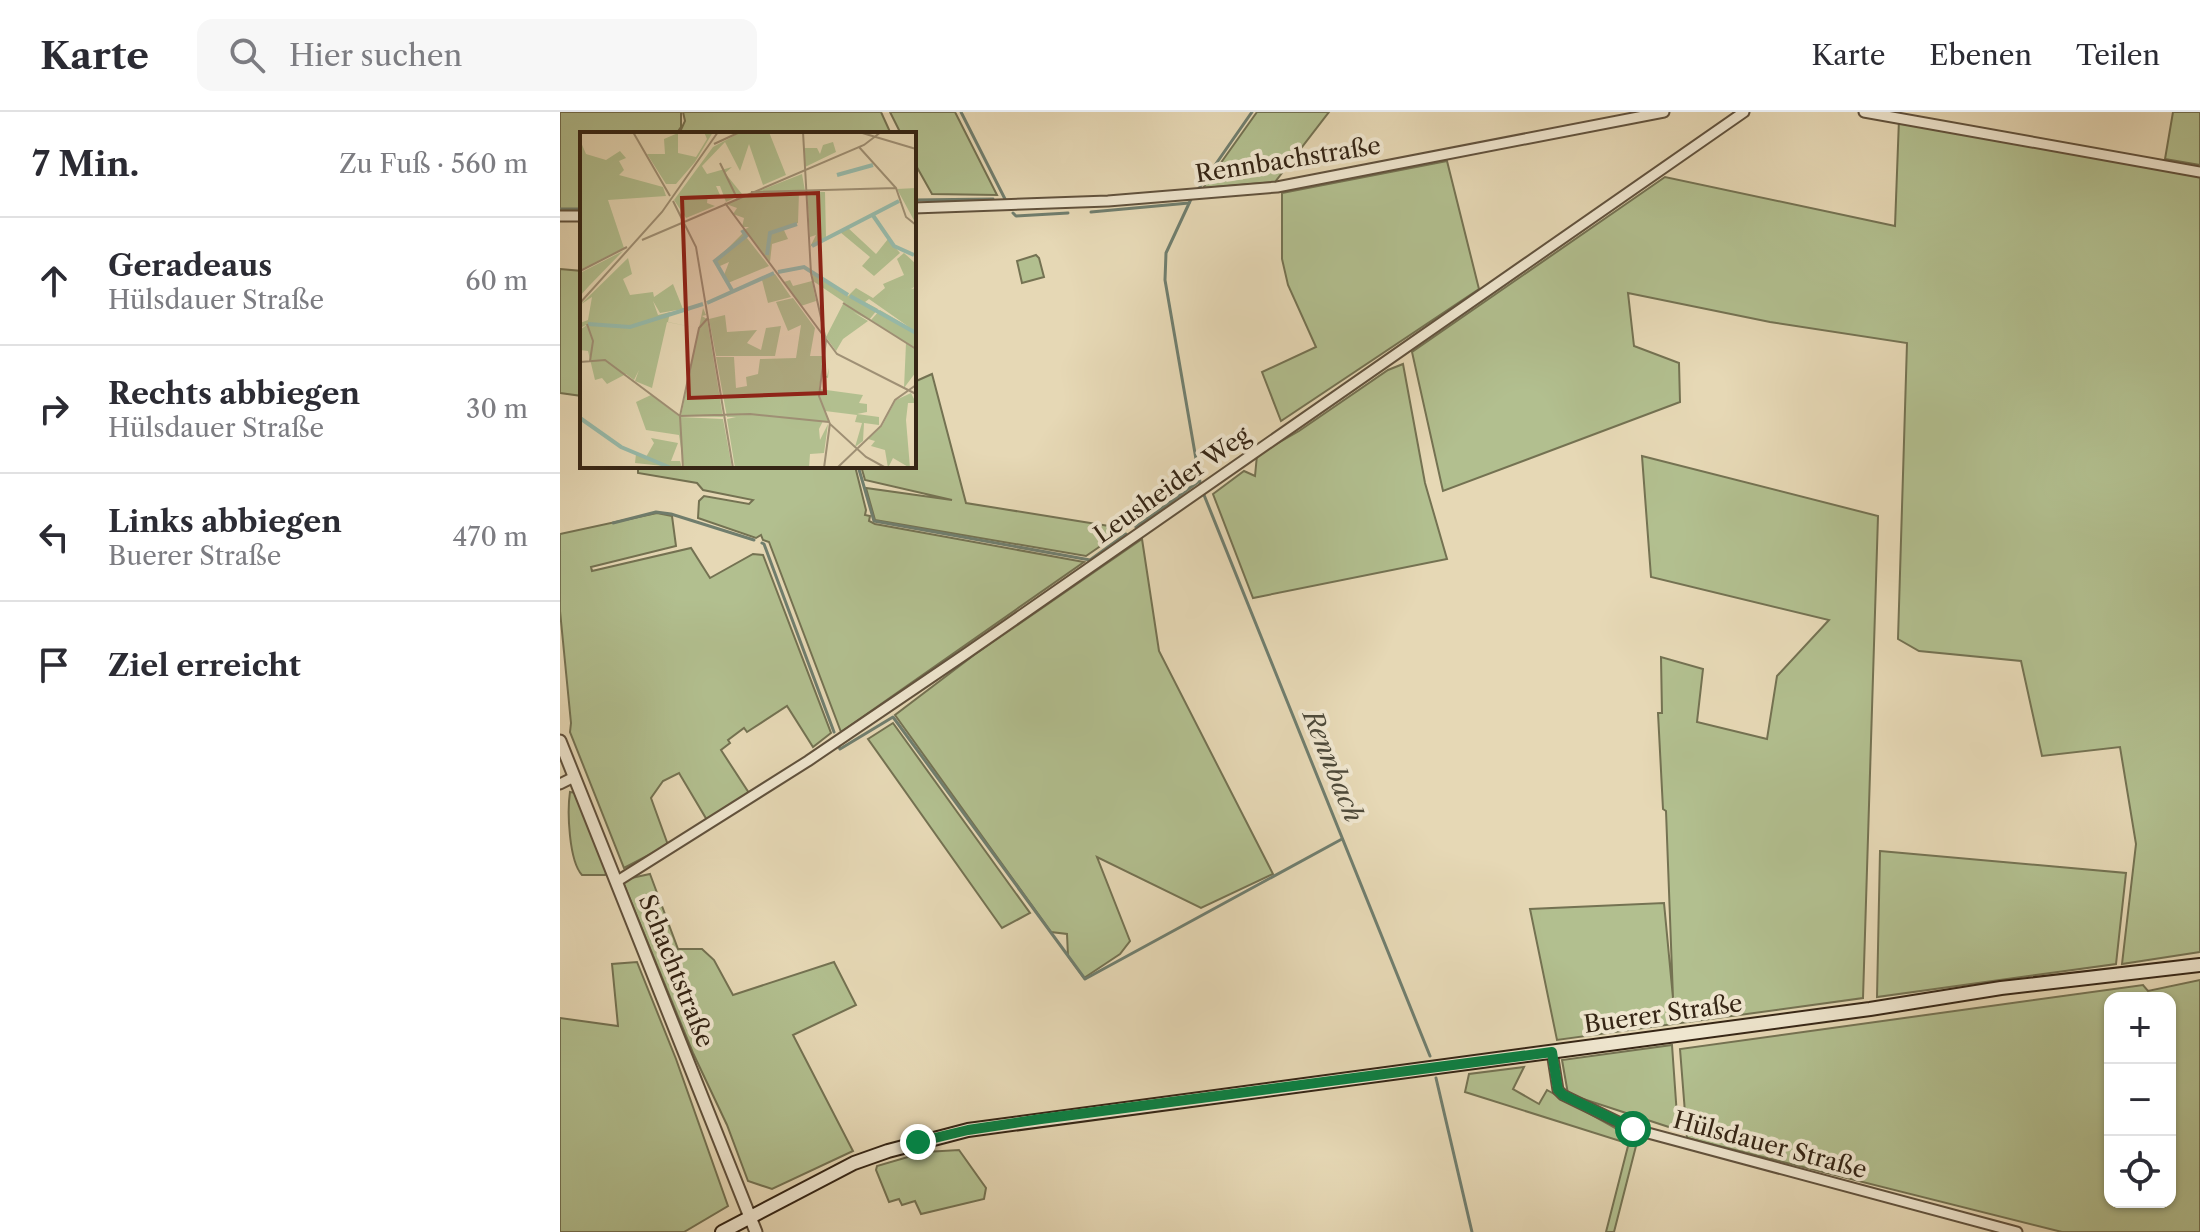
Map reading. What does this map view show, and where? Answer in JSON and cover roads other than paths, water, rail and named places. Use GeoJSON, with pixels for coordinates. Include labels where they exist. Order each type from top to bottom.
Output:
{"type":"FeatureCollection","features":[{"type":"Feature","properties":{"kind":"main road","name":"Buerer Straße"},"geometry":{"type":"LineString","coordinates":[[722,1232],[854,1163],[903,1146],[968,1130],[1870,1009],[2001,988],[2200,965]]}},
{"type":"Feature","properties":{"kind":"street","name":"Rennbachstraße"},"geometry":{"type":"LineString","coordinates":[[916,208],[1098,202],[1277,187],[1664,112]]}},
{"type":"Feature","properties":{"kind":"street","name":"Leusheider Weg"},"geometry":{"type":"LineString","coordinates":[[616,882],[808,761],[964,655],[1744,112]]}},
{"type":"Feature","properties":{"kind":"street"},"geometry":{"type":"LineString","coordinates":[[1864,112],[2200,172]]}},
{"type":"Feature","properties":{"kind":"street","name":"Schachtstraße"},"geometry":{"type":"LineString","coordinates":[[560,741],[756,1232]]}},
{"type":"Feature","properties":{"kind":"street"},"geometry":{"type":"LineString","coordinates":[[560,784],[574,777]]}},
{"type":"Feature","properties":{"kind":"street","name":"Hülsdauer Straße"},"geometry":{"type":"LineString","coordinates":[[1552,1052],[1558,1090],[1563,1095],[1633,1129],[2017,1232]]}},
{"type":"Feature","properties":{"kind":"waterway"},"geometry":{"type":"LineString","coordinates":[[961,112],[1006,201]]}},
{"type":"Feature","properties":{"kind":"waterway","name":"Rennbach"},"geometry":{"type":"LineString","coordinates":[[1197,191],[1252,112]]}},
{"type":"Feature","properties":{"kind":"waterway","name":"Rennbach"},"geometry":{"type":"LineString","coordinates":[[1192,197],[1166,253],[1165,280],[1201,488]]}},
{"type":"Feature","properties":{"kind":"waterway"},"geometry":{"type":"LineString","coordinates":[[916,200],[993,199]]}},
{"type":"Feature","properties":{"kind":"waterway"},"geometry":{"type":"LineString","coordinates":[[1091,212],[1189,203]]}},
{"type":"Feature","properties":{"kind":"waterway"},"geometry":{"type":"LineString","coordinates":[[560,209],[580,209]]}},
{"type":"Feature","properties":{"kind":"waterway"},"geometry":{"type":"LineString","coordinates":[[1013,213],[1016,216],[1068,213]]}},
{"type":"Feature","properties":{"kind":"waterway"},"geometry":{"type":"LineString","coordinates":[[859,468],[874,521],[1090,560],[1126,534]]}},
{"type":"Feature","properties":{"kind":"waterway"},"geometry":{"type":"LineString","coordinates":[[1136,527],[1198,482]]}},
{"type":"Feature","properties":{"kind":"waterway","name":"Rennbach"},"geometry":{"type":"LineString","coordinates":[[1202,490],[1430,1056]]}},
{"type":"Feature","properties":{"kind":"waterway"},"geometry":{"type":"LineString","coordinates":[[613,523],[656,512],[754,540]]}},
{"type":"Feature","properties":{"kind":"waterway"},"geometry":{"type":"LineString","coordinates":[[762,543],[834,732]]}},
{"type":"Feature","properties":{"kind":"waterway"},"geometry":{"type":"LineString","coordinates":[[838,745],[840,749],[893,717],[1085,979],[1342,839]]}},
{"type":"Feature","properties":{"kind":"waterway","name":"Rennbach"},"geometry":{"type":"LineString","coordinates":[[1436,1078],[1472,1232]]}}]}
